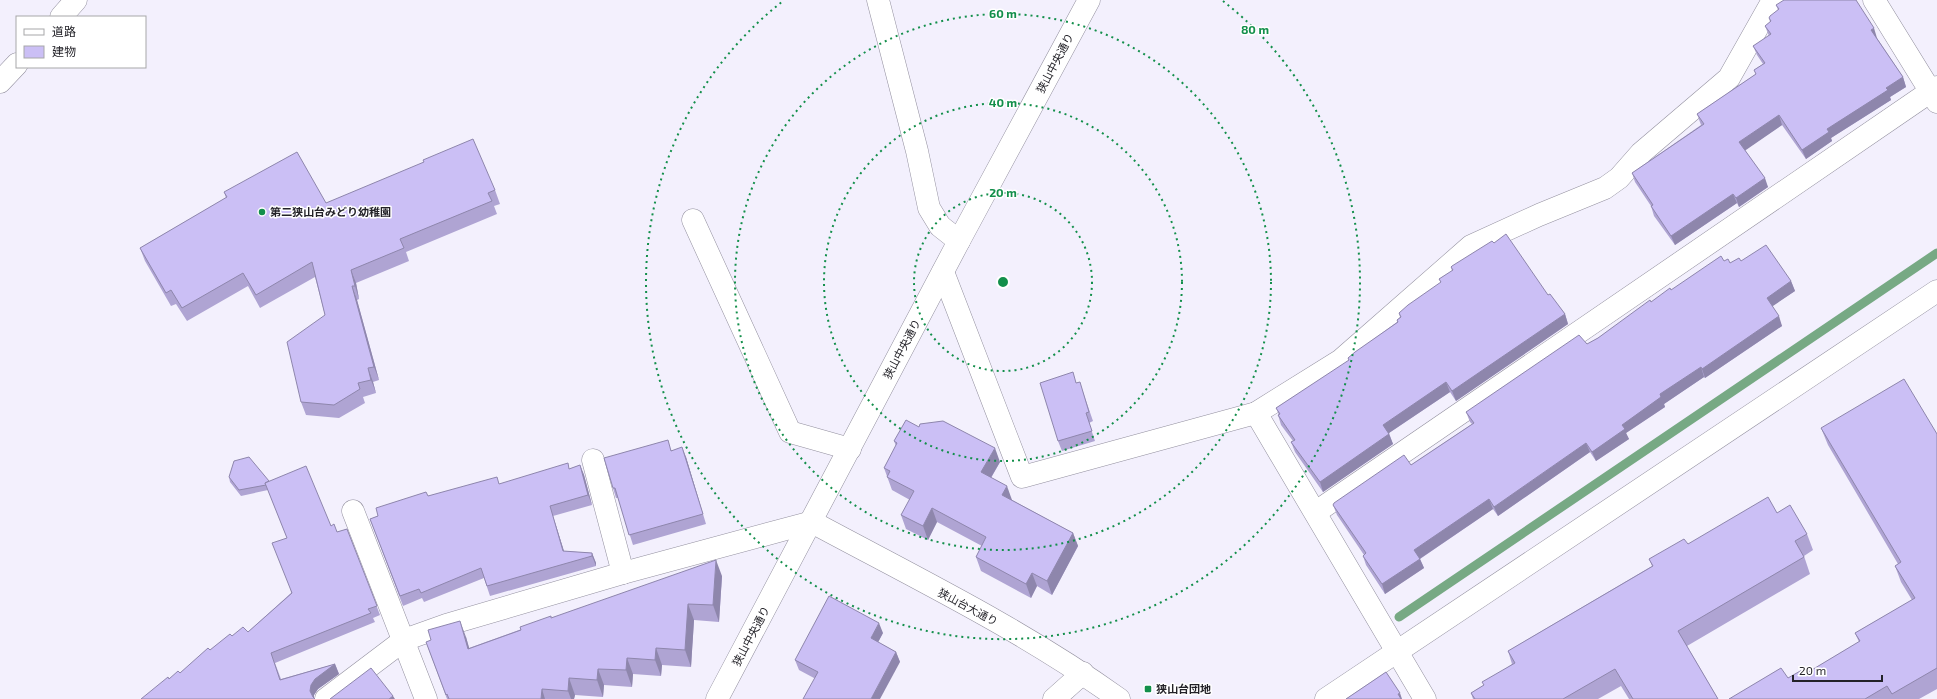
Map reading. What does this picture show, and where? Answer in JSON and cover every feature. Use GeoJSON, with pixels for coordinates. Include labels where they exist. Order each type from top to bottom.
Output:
{"type":"FeatureCollection","features":[{"type":"Feature","properties":{"kind":"street"},"geometry":{"type":"LineString","coordinates":[[62,16],[76,0]]}},
{"type":"Feature","properties":{"kind":"street"},"geometry":{"type":"LineString","coordinates":[[878,0],[917,151],[929,208],[940,226],[959,241]]}},
{"type":"Feature","properties":{"kind":"street","name":"狭山中央通り"},"geometry":{"type":"LineString","coordinates":[[717,699],[812,522],[959,241],[1089,0]]}},
{"type":"Feature","properties":{"kind":"street"},"geometry":{"type":"LineString","coordinates":[[943,272],[1022,477],[1256,413],[1341,360],[1471,246],[1539,215],[1605,188],[1614,181],[1641,153],[1729,78],[1773,0]]}},
{"type":"Feature","properties":{"kind":"street"},"geometry":{"type":"LineString","coordinates":[[1316,512],[1935,94],[1874,0]]}},
{"type":"Feature","properties":{"kind":"street"},"geometry":{"type":"LineString","coordinates":[[0,82],[16,65]]}},
{"type":"Feature","properties":{"kind":"street"},"geometry":{"type":"LineString","coordinates":[[693,220],[790,432],[850,449]]}},
{"type":"Feature","properties":{"kind":"street"},"geometry":{"type":"LineString","coordinates":[[1326,699],[1937,291]]}},
{"type":"Feature","properties":{"kind":"street"},"geometry":{"type":"LineString","coordinates":[[1256,413],[1316,512],[1425,699]]}},
{"type":"Feature","properties":{"kind":"street"},"geometry":{"type":"LineString","coordinates":[[593,460],[623,573]]}},
{"type":"Feature","properties":{"kind":"street"},"geometry":{"type":"LineString","coordinates":[[353,511],[426,699]]}},
{"type":"Feature","properties":{"kind":"street"},"geometry":{"type":"LineString","coordinates":[[326,699],[404,640],[446,625],[623,573],[812,522]]}},
{"type":"Feature","properties":{"kind":"street","name":"狭山台大通り"},"geometry":{"type":"LineString","coordinates":[[812,522],[1033,642],[1083,673],[1119,699]]}},
{"type":"Feature","properties":{"kind":"street"},"geometry":{"type":"LineString","coordinates":[[1054,699],[1083,673]]}},
{"type":"Feature","properties":{"kind":"building"},"geometry":{"type":"Polygon","coordinates":[[[1784,0],[1856,0],[1874,28],[1871,30],[1903,77],[1886,88],[1888,90],[1827,129],[1829,132],[1802,150],[1779,115],[1739,142],[1765,178],[1736,198],[1733,194],[1671,236],[1651,206],[1653,205],[1632,173],[1704,124],[1697,114],[1756,74],[1754,70],[1765,63],[1753,46],[1771,34],[1765,26],[1771,21],[1769,18],[1770,16],[1779,9],[1776,5],[1784,0]]]}},
{"type":"Feature","properties":{"kind":"building"},"geometry":{"type":"Polygon","coordinates":[[[473,139],[495,190],[488,193],[492,201],[400,239],[404,248],[351,270],[355,286],[352,286],[374,367],[368,368],[371,380],[358,383],[360,389],[334,405],[301,402],[287,342],[325,315],[312,262],[256,295],[243,273],[182,308],[171,290],[166,293],[140,248],[227,197],[224,192],[297,152],[326,203],[424,162],[423,160],[473,139]]]}},
{"type":"Feature","properties":{"kind":"building"},"geometry":{"type":"Polygon","coordinates":[[[1506,234],[1548,295],[1550,294],[1565,314],[1452,391],[1446,382],[1383,425],[1389,434],[1320,482],[1291,442],[1295,440],[1278,415],[1280,414],[1276,408],[1349,360],[1348,358],[1355,352],[1398,322],[1397,320],[1401,317],[1399,313],[1441,282],[1439,279],[1453,270],[1451,267],[1452,266],[1492,241],[1494,243],[1506,234]]]}},
{"type":"Feature","properties":{"kind":"building"},"geometry":{"type":"Polygon","coordinates":[[[1766,245],[1791,281],[1767,298],[1779,316],[1702,369],[1701,367],[1660,394],[1661,397],[1622,425],[1625,429],[1592,452],[1586,443],[1494,507],[1489,499],[1414,550],[1420,559],[1382,584],[1363,556],[1366,553],[1333,505],[1334,503],[1404,455],[1411,465],[1474,423],[1466,412],[1579,335],[1587,344],[1598,338],[1650,300],[1651,302],[1670,288],[1671,290],[1721,256],[1724,261],[1728,259],[1730,263],[1739,258],[1741,261],[1766,245]]]}},
{"type":"Feature","properties":{"kind":"building"},"geometry":{"type":"Polygon","coordinates":[[[1073,372],[1076,383],[1080,382],[1089,412],[1086,413],[1092,431],[1058,441],[1040,383],[1073,372]]]}},
{"type":"Feature","properties":{"kind":"building"},"geometry":{"type":"Polygon","coordinates":[[[1904,379],[1937,434],[1937,668],[1892,694],[1887,686],[1865,699],[1729,699],[1781,668],[1788,678],[1802,670],[1805,674],[1860,641],[1855,633],[1915,598],[1895,566],[1901,562],[1821,428],[1904,379]]]}},
{"type":"Feature","properties":{"kind":"building"},"geometry":{"type":"Polygon","coordinates":[[[906,420],[919,427],[920,424],[943,421],[995,448],[981,472],[1007,486],[1002,495],[1073,533],[1047,581],[1032,573],[1026,584],[976,557],[986,537],[932,508],[923,526],[901,515],[914,491],[887,477],[890,471],[884,468],[897,443],[894,441],[906,420]]]}},
{"type":"Feature","properties":{"kind":"building"},"geometry":{"type":"Polygon","coordinates":[[[668,440],[671,451],[682,447],[703,514],[629,535],[604,458],[668,440]]]}},
{"type":"Feature","properties":{"kind":"building"},"geometry":{"type":"Polygon","coordinates":[[[249,457],[269,481],[265,483],[266,485],[239,490],[229,477],[234,461],[249,457]]]}},
{"type":"Feature","properties":{"kind":"building"},"geometry":{"type":"Polygon","coordinates":[[[568,463],[569,469],[580,465],[588,495],[550,506],[563,551],[592,553],[592,556],[487,586],[481,568],[421,593],[419,589],[400,596],[370,519],[378,516],[376,508],[426,492],[428,496],[497,477],[499,484],[568,463]]]}},
{"type":"Feature","properties":{"kind":"building"},"geometry":{"type":"Polygon","coordinates":[[[306,466],[331,526],[334,524],[337,532],[347,529],[377,606],[368,609],[371,613],[271,653],[280,680],[335,664],[315,679],[311,685],[310,691],[315,699],[141,699],[168,677],[169,679],[178,671],[180,673],[208,648],[210,650],[230,634],[232,636],[243,627],[248,632],[292,593],[272,543],[287,538],[265,483],[306,466]]]}},
{"type":"Feature","properties":{"kind":"building"},"geometry":{"type":"Polygon","coordinates":[[[1768,497],[1777,513],[1790,505],[1807,534],[1795,541],[1804,557],[1678,631],[1718,699],[1633,699],[1615,669],[1563,699],[1475,699],[1471,693],[1484,685],[1482,682],[1515,663],[1508,651],[1653,566],[1649,559],[1684,539],[1688,544],[1768,497]]]}},
{"type":"Feature","properties":{"kind":"building"},"geometry":{"type":"Polygon","coordinates":[[[716,560],[713,605],[688,604],[685,650],[656,648],[655,660],[627,658],[626,670],[598,669],[597,680],[569,678],[568,691],[542,689],[541,699],[449,699],[447,694],[446,695],[426,642],[431,640],[428,630],[460,621],[468,649],[521,630],[520,627],[551,616],[551,618],[716,560]]]}},
{"type":"Feature","properties":{"kind":"building"},"geometry":{"type":"Polygon","coordinates":[[[829,596],[879,623],[871,638],[896,652],[871,699],[803,699],[818,672],[795,660],[829,596]]]}},
{"type":"Feature","properties":{"kind":"building"},"geometry":{"type":"Polygon","coordinates":[[[371,668],[393,696],[389,699],[330,699],[371,668]]]}},
{"type":"Feature","properties":{"kind":"building"},"geometry":{"type":"Polygon","coordinates":[[[1386,672],[1400,693],[1398,694],[1401,699],[1346,699],[1386,672]]]}},
{"type":"Feature","properties":{"kind":"waterway"},"geometry":{"type":"LineString","coordinates":[[1399,617],[1937,253]]}},
{"type":"Feature","properties":{"kind":"place","name":"第二狭山台みどり幼稚園"},"geometry":{"type":"Point","coordinates":[262,212]}},
{"type":"Feature","properties":{"kind":"place","name":"狭山台団地"},"geometry":{"type":"Point","coordinates":[1148,689]}}]}
